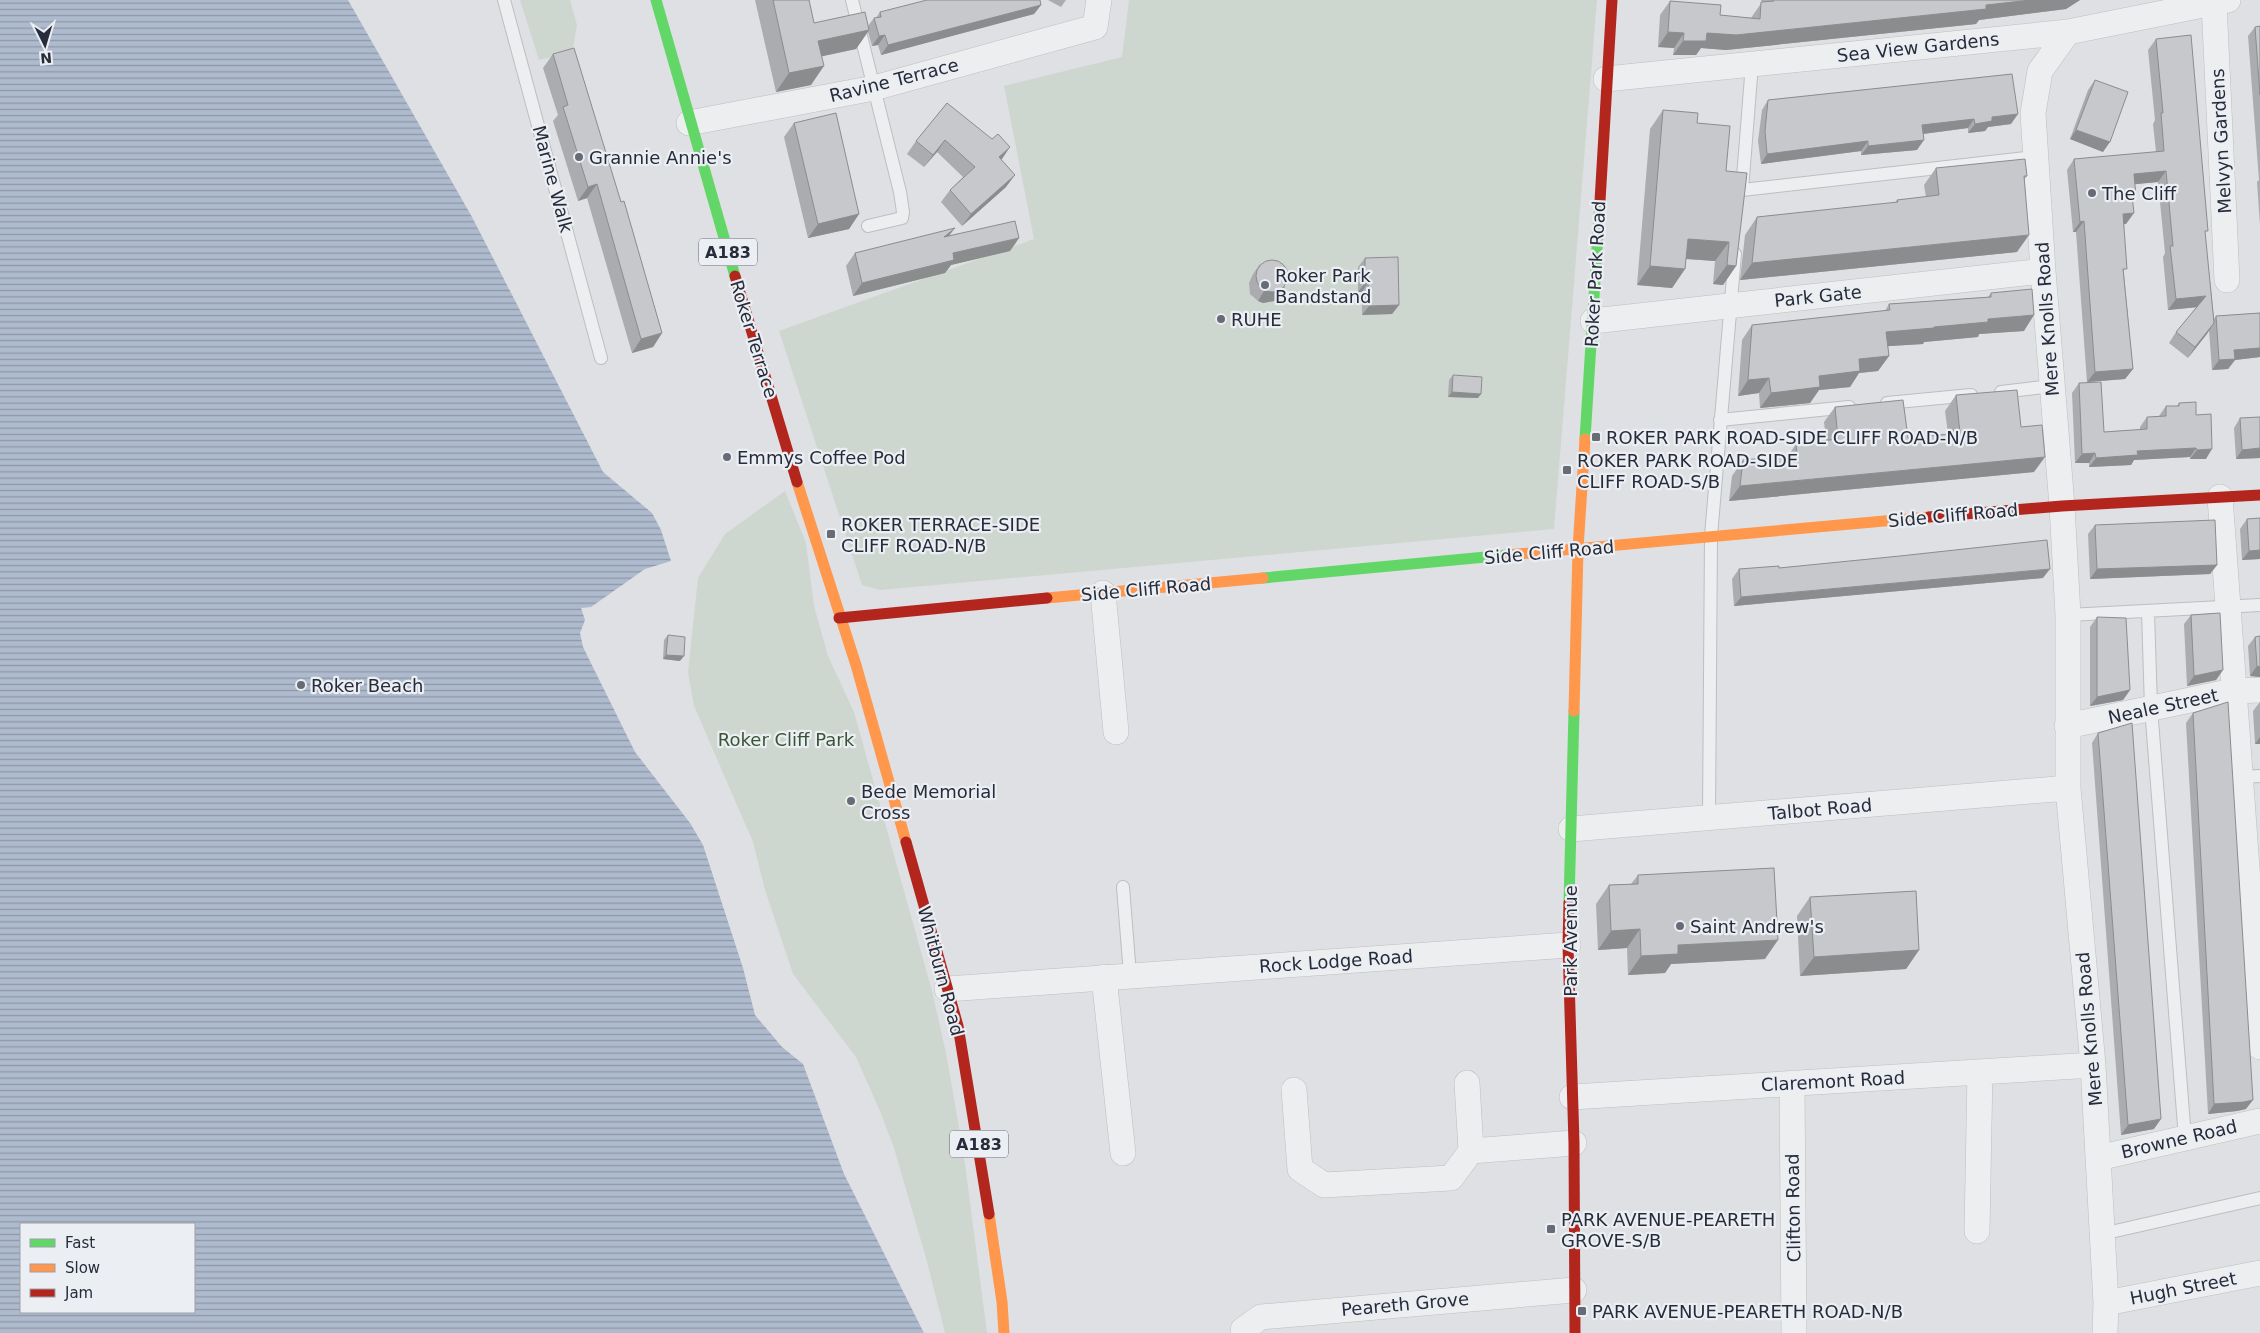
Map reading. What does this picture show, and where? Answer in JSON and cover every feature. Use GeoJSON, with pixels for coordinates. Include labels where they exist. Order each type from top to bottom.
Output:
{"type":"FeatureCollection","features":[{"type":"Feature","properties":{"kind":"street","name":"Roker Terrace"},"geometry":{"type":"LineString","coordinates":[[656,0],[689,123],[839,618]]}},
{"type":"Feature","properties":{"kind":"street","name":"Ravine Terrace"},"geometry":{"type":"LineString","coordinates":[[689,123],[874,88],[1096,27],[1099,0]]}},
{"type":"Feature","properties":{"kind":"street","name":"Roker Park Road"},"geometry":{"type":"LineString","coordinates":[[1578,549],[1612,0]]}},
{"type":"Feature","properties":{"kind":"street","name":"Sea View Gardens"},"geometry":{"type":"LineString","coordinates":[[1606,79],[2068,32],[2150,7],[2221,1]]}},
{"type":"Feature","properties":{"kind":"street","name":"Melvyn Gardens"},"geometry":{"type":"LineString","coordinates":[[2221,1],[2227,280]]}},
{"type":"Feature","properties":{"kind":"street","name":"Mere Knolls Road"},"geometry":{"type":"LineString","coordinates":[[2068,32],[2040,71],[2032,113],[2062,506],[2068,615],[2068,788],[2093,1065],[2106,1303],[2105,1333]]}},
{"type":"Feature","properties":{"kind":"street","name":"Park Gate"},"geometry":{"type":"LineString","coordinates":[[1593,321],[2043,271]]}},
{"type":"Feature","properties":{"kind":"street","name":"Side Cliff Road"},"geometry":{"type":"LineString","coordinates":[[839,618],[1712,536],[2062,506],[2260,495]]}},
{"type":"Feature","properties":{"kind":"street"},"geometry":{"type":"LineString","coordinates":[[2220,497],[2234,691],[2250,777],[2260,1047]]}},
{"type":"Feature","properties":{"kind":"street","name":"Park Avenue"},"geometry":{"type":"LineString","coordinates":[[1575,1333],[1574,1143],[1568,945],[1578,549]]}},
{"type":"Feature","properties":{"kind":"street"},"geometry":{"type":"LineString","coordinates":[[1103,594],[1116,732]]}},
{"type":"Feature","properties":{"kind":"street","name":"Whitburn Road"},"geometry":{"type":"LineString","coordinates":[[839,618],[856,665],[958,1026],[973,1108],[1002,1302],[1004,1333]]}},
{"type":"Feature","properties":{"kind":"street","name":"Neale Street"},"geometry":{"type":"LineString","coordinates":[[2067,726],[2234,691],[2260,690]]}},
{"type":"Feature","properties":{"kind":"street","name":"Talbot Road"},"geometry":{"type":"LineString","coordinates":[[1571,829],[2068,788]]}},
{"type":"Feature","properties":{"kind":"street","name":"Rock Lodge Road"},"geometry":{"type":"LineString","coordinates":[[947,989],[1568,945]]}},
{"type":"Feature","properties":{"kind":"street"},"geometry":{"type":"LineString","coordinates":[[1104,977],[1123,1153]]}},
{"type":"Feature","properties":{"kind":"street","name":"Claremont Road"},"geometry":{"type":"LineString","coordinates":[[1572,1097],[2093,1065]]}},
{"type":"Feature","properties":{"kind":"street"},"geometry":{"type":"LineString","coordinates":[[1977,1231],[1980,1072]]}},
{"type":"Feature","properties":{"kind":"street"},"geometry":{"type":"LineString","coordinates":[[1294,1090],[1300,1169],[1324,1185],[1451,1178],[1472,1152],[1467,1083]]}},
{"type":"Feature","properties":{"kind":"street","name":"Clifton Road"},"geometry":{"type":"LineString","coordinates":[[1792,1083],[1794,1333]]}},
{"type":"Feature","properties":{"kind":"street","name":"Browne Road"},"geometry":{"type":"LineString","coordinates":[[2098,1158],[2260,1121]]}},
{"type":"Feature","properties":{"kind":"street"},"geometry":{"type":"LineString","coordinates":[[1472,1152],[1574,1143]]}},
{"type":"Feature","properties":{"kind":"street","name":"Hugh Street"},"geometry":{"type":"LineString","coordinates":[[2106,1303],[2260,1273]]}},
{"type":"Feature","properties":{"kind":"street","name":"Peareth Grove"},"geometry":{"type":"LineString","coordinates":[[1243,1333],[1243,1330],[1261,1317],[1574,1290]]}},
{"type":"Feature","properties":{"kind":"lane","name":"Marine Walk"},"geometry":{"type":"LineString","coordinates":[[504,0],[601,358]]}},
{"type":"Feature","properties":{"kind":"lane"},"geometry":{"type":"LineString","coordinates":[[852,0],[900,192],[903,212],[902,218],[868,226]]}},
{"type":"Feature","properties":{"kind":"lane"},"geometry":{"type":"LineString","coordinates":[[1752,64],[1742,195],[2035,157]]}},
{"type":"Feature","properties":{"kind":"lane"},"geometry":{"type":"LineString","coordinates":[[1709,818],[1712,536],[1729,305],[1737,238]]}},
{"type":"Feature","properties":{"kind":"lane"},"geometry":{"type":"LineString","coordinates":[[1720,420],[2052,386]]}},
{"type":"Feature","properties":{"kind":"lane"},"geometry":{"type":"LineString","coordinates":[[2068,615],[2260,605]]}},
{"type":"Feature","properties":{"kind":"lane"},"geometry":{"type":"LineString","coordinates":[[2148,611],[2151,708],[2184,1138]]}},
{"type":"Feature","properties":{"kind":"lane"},"geometry":{"type":"LineString","coordinates":[[1123,887],[1130,976]]}},
{"type":"Feature","properties":{"kind":"lane"},"geometry":{"type":"LineString","coordinates":[[2102,1234],[2260,1198]]}},
{"type":"Feature","properties":{"kind":"green space"},"geometry":{"type":"Polygon","coordinates":[[[520,0],[570,0],[577,25],[573,48],[564,54],[539,60],[520,0]]]}},
{"type":"Feature","properties":{"kind":"green space"},"geometry":{"type":"Polygon","coordinates":[[[1129,0],[1597,0],[1554,529],[880,590],[862,585],[779,331],[1034,239],[1004,86],[1122,57],[1129,0]]]}},
{"type":"Feature","properties":{"kind":"green space","name":"Roker Cliff Park"},"geometry":{"type":"Polygon","coordinates":[[[785,491],[806,543],[814,606],[828,656],[854,712],[932,991],[946,1053],[964,1156],[987,1333],[945,1333],[926,1258],[894,1148],[880,1111],[856,1057],[793,974],[765,890],[753,842],[694,706],[688,672],[698,578],[725,534],[785,491]]]}},
{"type":"Feature","properties":{"kind":"water","name":"Roker Beach"},"geometry":{"type":"Polygon","coordinates":[[[0,0],[348,0],[472,217],[603,472],[652,513],[661,530],[671,561],[645,569],[591,607],[581,608],[585,620],[580,633],[583,647],[635,752],[690,823],[703,845],[743,968],[755,1015],[782,1047],[803,1064],[844,1174],[924,1333],[0,1333],[0,0]]]}},
{"type":"Feature","properties":{"kind":"building"},"geometry":{"type":"Polygon","coordinates":[[[773,0],[809,0],[814,23],[865,12],[869,30],[818,41],[824,66],[789,73],[773,0]]]}},
{"type":"Feature","properties":{"kind":"building"},"geometry":{"type":"Polygon","coordinates":[[[927,0],[1040,0],[1041,5],[888,45],[885,35],[879,36],[874,18],[881,17],[880,12],[927,0]]]}},
{"type":"Feature","properties":{"kind":"building"},"geometry":{"type":"Polygon","coordinates":[[[1773,0],[2031,0],[1986,5],[1986,9],[1736,35],[1707,33],[1706,41],[1683,41],[1684,33],[1668,32],[1670,1],[1721,5],[1720,15],[1760,19],[1761,2],[1773,0]]]}},
{"type":"Feature","properties":{"kind":"building"},"geometry":{"type":"Polygon","coordinates":[[[2260,26],[2260,95],[2255,27],[2260,26]]]}},
{"type":"Feature","properties":{"kind":"building"},"geometry":{"type":"Polygon","coordinates":[[[2191,35],[2208,231],[2205,231],[2214,323],[2195,347],[2176,332],[2206,296],[2176,299],[2170,246],[2173,246],[2166,171],[2134,174],[2136,196],[2132,196],[2134,213],[2123,214],[2127,269],[2123,269],[2133,369],[2095,372],[2084,221],[2080,222],[2074,159],[2164,151],[2161,113],[2163,113],[2156,39],[2191,35]]]}},
{"type":"Feature","properties":{"kind":"building"},"geometry":{"type":"Polygon","coordinates":[[[574,48],[621,202],[624,201],[662,333],[641,339],[597,184],[588,187],[563,107],[568,105],[553,54],[574,48]]]}},
{"type":"Feature","properties":{"kind":"building"},"geometry":{"type":"Polygon","coordinates":[[[2012,74],[2018,114],[1992,117],[1992,121],[1975,124],[1974,119],[1922,125],[1924,140],[1868,146],[1868,141],[1767,154],[1765,131],[1768,100],[2012,74]]]}},
{"type":"Feature","properties":{"kind":"building"},"geometry":{"type":"Polygon","coordinates":[[[2095,80],[2128,92],[2110,142],[2076,130],[2095,80]]]}},
{"type":"Feature","properties":{"kind":"building"},"geometry":{"type":"Polygon","coordinates":[[[947,103],[992,139],[998,134],[1010,147],[999,157],[1015,175],[971,214],[950,190],[975,167],[945,140],[933,155],[916,141],[947,103]]]}},
{"type":"Feature","properties":{"kind":"building"},"geometry":{"type":"Polygon","coordinates":[[[1663,110],[1698,113],[1697,123],[1730,126],[1726,171],[1747,173],[1736,266],[1727,265],[1729,242],[1688,239],[1685,269],[1650,266],[1663,110]]]}},
{"type":"Feature","properties":{"kind":"building"},"geometry":{"type":"Polygon","coordinates":[[[836,113],[859,214],[818,224],[794,123],[836,113]]]}},
{"type":"Feature","properties":{"kind":"building"},"geometry":{"type":"Polygon","coordinates":[[[2025,159],[2027,176],[2024,176],[2029,235],[1752,263],[1757,217],[1898,202],[1897,200],[1939,195],[1936,168],[2025,159]]]}},
{"type":"Feature","properties":{"kind":"building"},"geometry":{"type":"Polygon","coordinates":[[[1015,221],[1019,238],[953,253],[954,260],[862,283],[855,253],[955,228],[944,237],[1015,221]]]}},
{"type":"Feature","properties":{"kind":"building"},"geometry":{"type":"Polygon","coordinates":[[[1398,257],[1399,305],[1369,306],[1368,282],[1365,283],[1365,258],[1398,257]]]}},
{"type":"Feature","properties":{"kind":"building"},"geometry":{"type":"Polygon","coordinates":[[[1272,260],[1284,264],[1288,276],[1284,288],[1272,292],[1260,288],[1256,276],[1260,264],[1272,260]]]}},
{"type":"Feature","properties":{"kind":"building"},"geometry":{"type":"Polygon","coordinates":[[[2032,289],[2034,315],[1988,319],[1988,322],[1886,332],[1889,356],[1859,359],[1860,371],[1819,376],[1820,387],[1771,393],[1769,378],[1748,380],[1752,325],[1890,310],[1889,304],[1991,297],[1991,293],[2032,289]]]}},
{"type":"Feature","properties":{"kind":"building"},"geometry":{"type":"Polygon","coordinates":[[[2260,313],[2260,348],[2234,350],[2235,359],[2219,360],[2216,316],[2260,313]]]}},
{"type":"Feature","properties":{"kind":"building"},"geometry":{"type":"Polygon","coordinates":[[[1453,375],[1482,377],[1481,394],[1452,392],[1453,375]]]}},
{"type":"Feature","properties":{"kind":"building"},"geometry":{"type":"Polygon","coordinates":[[[2101,382],[2104,432],[2147,429],[2147,417],[2166,416],[2166,406],[2179,406],[2179,403],[2196,402],[2196,415],[2211,414],[2212,449],[2137,451],[2138,455],[2096,458],[2095,453],[2082,454],[2079,383],[2101,382]]]}},
{"type":"Feature","properties":{"kind":"building"},"geometry":{"type":"Polygon","coordinates":[[[2017,390],[2021,427],[2042,425],[2045,457],[1740,486],[1743,460],[1797,455],[1796,444],[1838,439],[1835,407],[1903,400],[1908,438],[1960,433],[1956,395],[2017,390]]]}},
{"type":"Feature","properties":{"kind":"building"},"geometry":{"type":"Polygon","coordinates":[[[2260,417],[2260,448],[2242,450],[2240,418],[2260,417]]]}},
{"type":"Feature","properties":{"kind":"building"},"geometry":{"type":"Polygon","coordinates":[[[2260,518],[2260,550],[2249,551],[2247,519],[2260,518]]]}},
{"type":"Feature","properties":{"kind":"building"},"geometry":{"type":"Polygon","coordinates":[[[2215,520],[2217,565],[2097,569],[2095,525],[2215,520]]]}},
{"type":"Feature","properties":{"kind":"building"},"geometry":{"type":"Polygon","coordinates":[[[2047,540],[2050,569],[1741,597],[1739,569],[1779,566],[1779,568],[2047,540]]]}},
{"type":"Feature","properties":{"kind":"building"},"geometry":{"type":"Polygon","coordinates":[[[2220,613],[2223,670],[2194,676],[2191,615],[2220,613]]]}},
{"type":"Feature","properties":{"kind":"building"},"geometry":{"type":"Polygon","coordinates":[[[2097,617],[2126,618],[2130,690],[2097,697],[2097,617]]]}},
{"type":"Feature","properties":{"kind":"building"},"geometry":{"type":"Polygon","coordinates":[[[668,635],[685,637],[684,656],[666,655],[668,635]]]}},
{"type":"Feature","properties":{"kind":"building"},"geometry":{"type":"Polygon","coordinates":[[[2260,636],[2260,667],[2257,666],[2255,637],[2260,636]]]}},
{"type":"Feature","properties":{"kind":"building"},"geometry":{"type":"Polygon","coordinates":[[[2228,702],[2253,1100],[2214,1104],[2193,713],[2228,702]]]}},
{"type":"Feature","properties":{"kind":"building"},"geometry":{"type":"Polygon","coordinates":[[[2132,723],[2161,1119],[2128,1125],[2098,733],[2132,723]]]}},
{"type":"Feature","properties":{"kind":"building","name":"Saint Andrew's"},"geometry":{"type":"Polygon","coordinates":[[[1774,868],[1778,940],[1678,945],[1678,954],[1641,956],[1640,929],[1611,931],[1609,885],[1638,884],[1638,875],[1774,868]]]}},
{"type":"Feature","properties":{"kind":"building"},"geometry":{"type":"Polygon","coordinates":[[[1916,891],[1919,950],[1814,957],[1810,897],[1916,891]]]}},
{"type":"Feature","properties":{"kind":"traffic: fast"},"geometry":{"type":"LineString","coordinates":[[656,0],[735,276]]}},
{"type":"Feature","properties":{"kind":"traffic: fast"},"geometry":{"type":"LineString","coordinates":[[1585,439],[1600,201]]}},
{"type":"Feature","properties":{"kind":"traffic: fast"},"geometry":{"type":"LineString","coordinates":[[1263,578],[1507,555]]}},
{"type":"Feature","properties":{"kind":"traffic: fast"},"geometry":{"type":"LineString","coordinates":[[1569,903],[1574,711]]}},
{"type":"Feature","properties":{"kind":"traffic: slow"},"geometry":{"type":"LineString","coordinates":[[1574,711],[1578,549],[1585,439]]}},
{"type":"Feature","properties":{"kind":"traffic: slow"},"geometry":{"type":"LineString","coordinates":[[797,482],[856,665],[906,842]]}},
{"type":"Feature","properties":{"kind":"traffic: slow"},"geometry":{"type":"LineString","coordinates":[[1507,555],[1929,517]]}},
{"type":"Feature","properties":{"kind":"traffic: slow"},"geometry":{"type":"LineString","coordinates":[[1047,598],[1263,578]]}},
{"type":"Feature","properties":{"kind":"traffic: slow"},"geometry":{"type":"LineString","coordinates":[[989,1214],[1002,1302],[1004,1333]]}},
{"type":"Feature","properties":{"kind":"traffic: jam"},"geometry":{"type":"LineString","coordinates":[[1600,201],[1612,0]]}},
{"type":"Feature","properties":{"kind":"traffic: jam"},"geometry":{"type":"LineString","coordinates":[[735,276],[797,482]]}},
{"type":"Feature","properties":{"kind":"traffic: jam"},"geometry":{"type":"LineString","coordinates":[[1929,517],[2062,506],[2260,495]]}},
{"type":"Feature","properties":{"kind":"traffic: jam"},"geometry":{"type":"LineString","coordinates":[[839,618],[1047,598]]}},
{"type":"Feature","properties":{"kind":"traffic: jam"},"geometry":{"type":"LineString","coordinates":[[906,842],[958,1026],[989,1214]]}},
{"type":"Feature","properties":{"kind":"traffic: jam"},"geometry":{"type":"LineString","coordinates":[[1569,903],[1568,945],[1574,1143],[1575,1333]]}},
{"type":"Feature","properties":{"kind":"place","name":"Grannie Annie's"},"geometry":{"type":"Point","coordinates":[579,157]}},
{"type":"Feature","properties":{"kind":"place","name":"The Cliff"},"geometry":{"type":"Point","coordinates":[2092,193]}},
{"type":"Feature","properties":{"kind":"place","name":"Roker Park Bandstand"},"geometry":{"type":"Point","coordinates":[1265,285]}},
{"type":"Feature","properties":{"kind":"place","name":"RUHE"},"geometry":{"type":"Point","coordinates":[1221,319]}},
{"type":"Feature","properties":{"kind":"place","name":"ROKER PARK ROAD-SIDE CLIFF ROAD-N/B"},"geometry":{"type":"Point","coordinates":[1596,437]}},
{"type":"Feature","properties":{"kind":"place","name":"Emmys Coffee Pod"},"geometry":{"type":"Point","coordinates":[727,457]}},
{"type":"Feature","properties":{"kind":"place","name":"ROKER PARK ROAD-SIDE CLIFF ROAD-S/B"},"geometry":{"type":"Point","coordinates":[1567,470]}},
{"type":"Feature","properties":{"kind":"place","name":"ROKER TERRACE-SIDE CLIFF ROAD-N/B"},"geometry":{"type":"Point","coordinates":[831,534]}},
{"type":"Feature","properties":{"kind":"place","name":"Roker Beach"},"geometry":{"type":"Point","coordinates":[301,685]}},
{"type":"Feature","properties":{"kind":"place","name":"Bede Memorial Cross"},"geometry":{"type":"Point","coordinates":[851,801]}},
{"type":"Feature","properties":{"kind":"place","name":"Saint Andrew's"},"geometry":{"type":"Point","coordinates":[1680,926]}},
{"type":"Feature","properties":{"kind":"place","name":"PARK AVENUE-PEARETH GROVE-S/B"},"geometry":{"type":"Point","coordinates":[1551,1229]}},
{"type":"Feature","properties":{"kind":"place","name":"PARK AVENUE-PEARETH ROAD-N/B"},"geometry":{"type":"Point","coordinates":[1582,1311]}}]}
